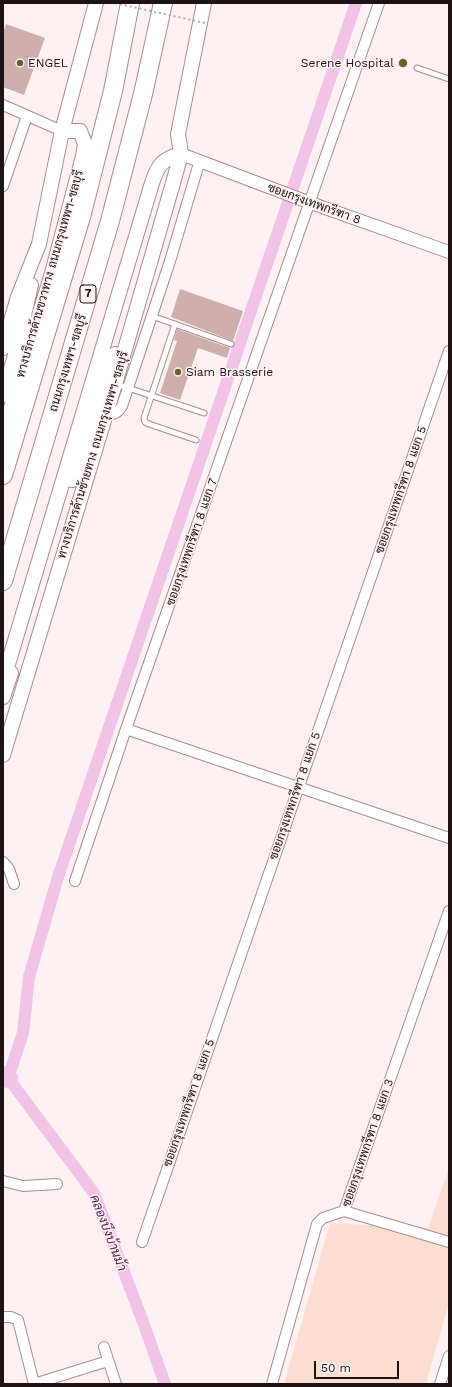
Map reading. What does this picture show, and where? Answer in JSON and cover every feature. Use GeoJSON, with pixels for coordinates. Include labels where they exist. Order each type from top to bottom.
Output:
{"type":"FeatureCollection","features":[{"type":"Feature","properties":{"kind":"highway"},"geometry":{"type":"LineString","coordinates":[[3,475],[81,217],[113,91],[130,3]]}},
{"type":"Feature","properties":{"kind":"highway","name":"ถนนกรุงเทพฯ-ชลบุรี"},"geometry":{"type":"LineString","coordinates":[[3,582],[110,221],[143,94],[163,3]]}},
{"type":"Feature","properties":{"kind":"main road","name":"ทางบริการด้านขวาทาง ถนนกรุงเทพฯ-ชลบุรี"},"geometry":{"type":"LineString","coordinates":[[3,348],[18,297],[39,244],[62,131],[96,3]]}},
{"type":"Feature","properties":{"kind":"main road","name":"ทางบริการด้านซ้ายทาง ถนนกรุงเทพฯ-ชลบุรี"},"geometry":{"type":"LineString","coordinates":[[3,755],[106,414],[122,386],[132,325],[181,154],[178,134],[204,3]]}},
{"type":"Feature","properties":{"kind":"main road","name":"ทางบริการด้านขวาทาง ถนนกรุงเทพฯ-ชลบุรี"},"geometry":{"type":"LineString","coordinates":[[3,434],[52,273],[83,156],[85,144],[80,132],[62,131]]}},
{"type":"Feature","properties":{"kind":"main road","name":"ทางบริการด้านซ้ายทาง ถนนกรุงเทพฯ-ชลบุรี"},"geometry":{"type":"LineString","coordinates":[[3,681],[156,170],[160,164],[171,156],[181,154]]}},
{"type":"Feature","properties":{"kind":"main road"},"geometry":{"type":"LineString","coordinates":[[152,183],[162,175],[175,176]]}},
{"type":"Feature","properties":{"kind":"main road"},"geometry":{"type":"LineString","coordinates":[[3,395],[14,359],[39,244]]}},
{"type":"Feature","properties":{"kind":"main road"},"geometry":{"type":"LineString","coordinates":[[126,272],[132,270],[139,271],[145,279]]}},
{"type":"Feature","properties":{"kind":"main road"},"geometry":{"type":"LineString","coordinates":[[3,697],[106,377],[116,352],[132,325]]}},
{"type":"Feature","properties":{"kind":"street","name":"ซอยกรุงเทพกรีฑา 8 แยก 7"},"geometry":{"type":"LineString","coordinates":[[75,881],[305,201],[379,3]]}},
{"type":"Feature","properties":{"kind":"street"},"geometry":{"type":"LineString","coordinates":[[3,106],[62,131]]}},
{"type":"Feature","properties":{"kind":"street"},"geometry":{"type":"LineString","coordinates":[[3,186],[28,116]]}},
{"type":"Feature","properties":{"kind":"street","name":"ซอยกรุงเทพกรีฑา 8"},"geometry":{"type":"LineString","coordinates":[[181,154],[305,201],[449,252]]}},
{"type":"Feature","properties":{"kind":"street"},"geometry":{"type":"LineString","coordinates":[[122,386],[152,316],[200,160]]}},
{"type":"Feature","properties":{"kind":"street","name":"ซอยกรุงเทพกรีฑา 8 แยก 5"},"geometry":{"type":"LineString","coordinates":[[142,1242],[449,351]]}},
{"type":"Feature","properties":{"kind":"street"},"geometry":{"type":"LineString","coordinates":[[126,729],[449,838]]}},
{"type":"Feature","properties":{"kind":"street"},"geometry":{"type":"LineString","coordinates":[[3,862],[9,869],[14,884]]}},
{"type":"Feature","properties":{"kind":"street","name":"ซอยกรุงเทพกรีฑา 8 แยก 3"},"geometry":{"type":"LineString","coordinates":[[272,1384],[317,1224],[323,1218],[344,1211],[449,911]]}},
{"type":"Feature","properties":{"kind":"street"},"geometry":{"type":"LineString","coordinates":[[3,1181],[23,1186],[57,1184]]}},
{"type":"Feature","properties":{"kind":"street"},"geometry":{"type":"LineString","coordinates":[[344,1211],[449,1242]]}},
{"type":"Feature","properties":{"kind":"street"},"geometry":{"type":"LineString","coordinates":[[3,1317],[11,1316],[18,1320],[34,1384],[108,1361]]}},
{"type":"Feature","properties":{"kind":"street"},"geometry":{"type":"LineString","coordinates":[[104,1347],[116,1384]]}},
{"type":"Feature","properties":{"kind":"street"},"geometry":{"type":"LineString","coordinates":[[443,1383],[449,1356]]}},
{"type":"Feature","properties":{"kind":"lane"},"geometry":{"type":"LineString","coordinates":[[417,68],[449,79]]}},
{"type":"Feature","properties":{"kind":"lane"},"geometry":{"type":"LineString","coordinates":[[152,316],[231,344]]}},
{"type":"Feature","properties":{"kind":"lane"},"geometry":{"type":"LineString","coordinates":[[175,324],[144,413],[145,422],[196,440]]}},
{"type":"Feature","properties":{"kind":"lane"},"geometry":{"type":"LineString","coordinates":[[122,386],[204,413]]}},
{"type":"Feature","properties":{"kind":"path"},"geometry":{"type":"LineString","coordinates":[[115,3],[205,23]]}},
{"type":"Feature","properties":{"kind":"shaded area"},"geometry":{"type":"Polygon","coordinates":[[[449,1168],[449,1303],[426,1384],[284,1384],[330,1223],[428,1228],[449,1168]]]}},
{"type":"Feature","properties":{"kind":"building","name":"ENGEL"},"geometry":{"type":"Polygon","coordinates":[[[6,24],[45,38],[24,95],[3,87],[3,33],[6,24]]]}},
{"type":"Feature","properties":{"kind":"building"},"geometry":{"type":"Polygon","coordinates":[[[180,289],[243,311],[233,341],[171,317],[180,289]]]}},
{"type":"Feature","properties":{"kind":"building","name":"Siam Brasserie"},"geometry":{"type":"Polygon","coordinates":[[[177,329],[230,348],[227,358],[198,348],[180,400],[160,393],[177,341],[174,340],[177,329]]]}},
{"type":"Feature","properties":{"kind":"waterway"},"geometry":{"type":"LineString","coordinates":[[165,1384],[94,1193],[8,1078],[23,1033],[29,977],[58,877],[356,3]]}},
{"type":"Feature","properties":{"kind":"waterway","name":"คลองบึงบ้านม้า"},"geometry":{"type":"LineString","coordinates":[[3,1076],[8,1078]]}},
{"type":"Feature","properties":{"kind":"place","name":"ENGEL"},"geometry":{"type":"Point","coordinates":[20,63]}},
{"type":"Feature","properties":{"kind":"place","name":"Serene Hospital"},"geometry":{"type":"Point","coordinates":[403,63]}},
{"type":"Feature","properties":{"kind":"place","name":"Siam Brasserie"},"geometry":{"type":"Point","coordinates":[178,372]}}]}
